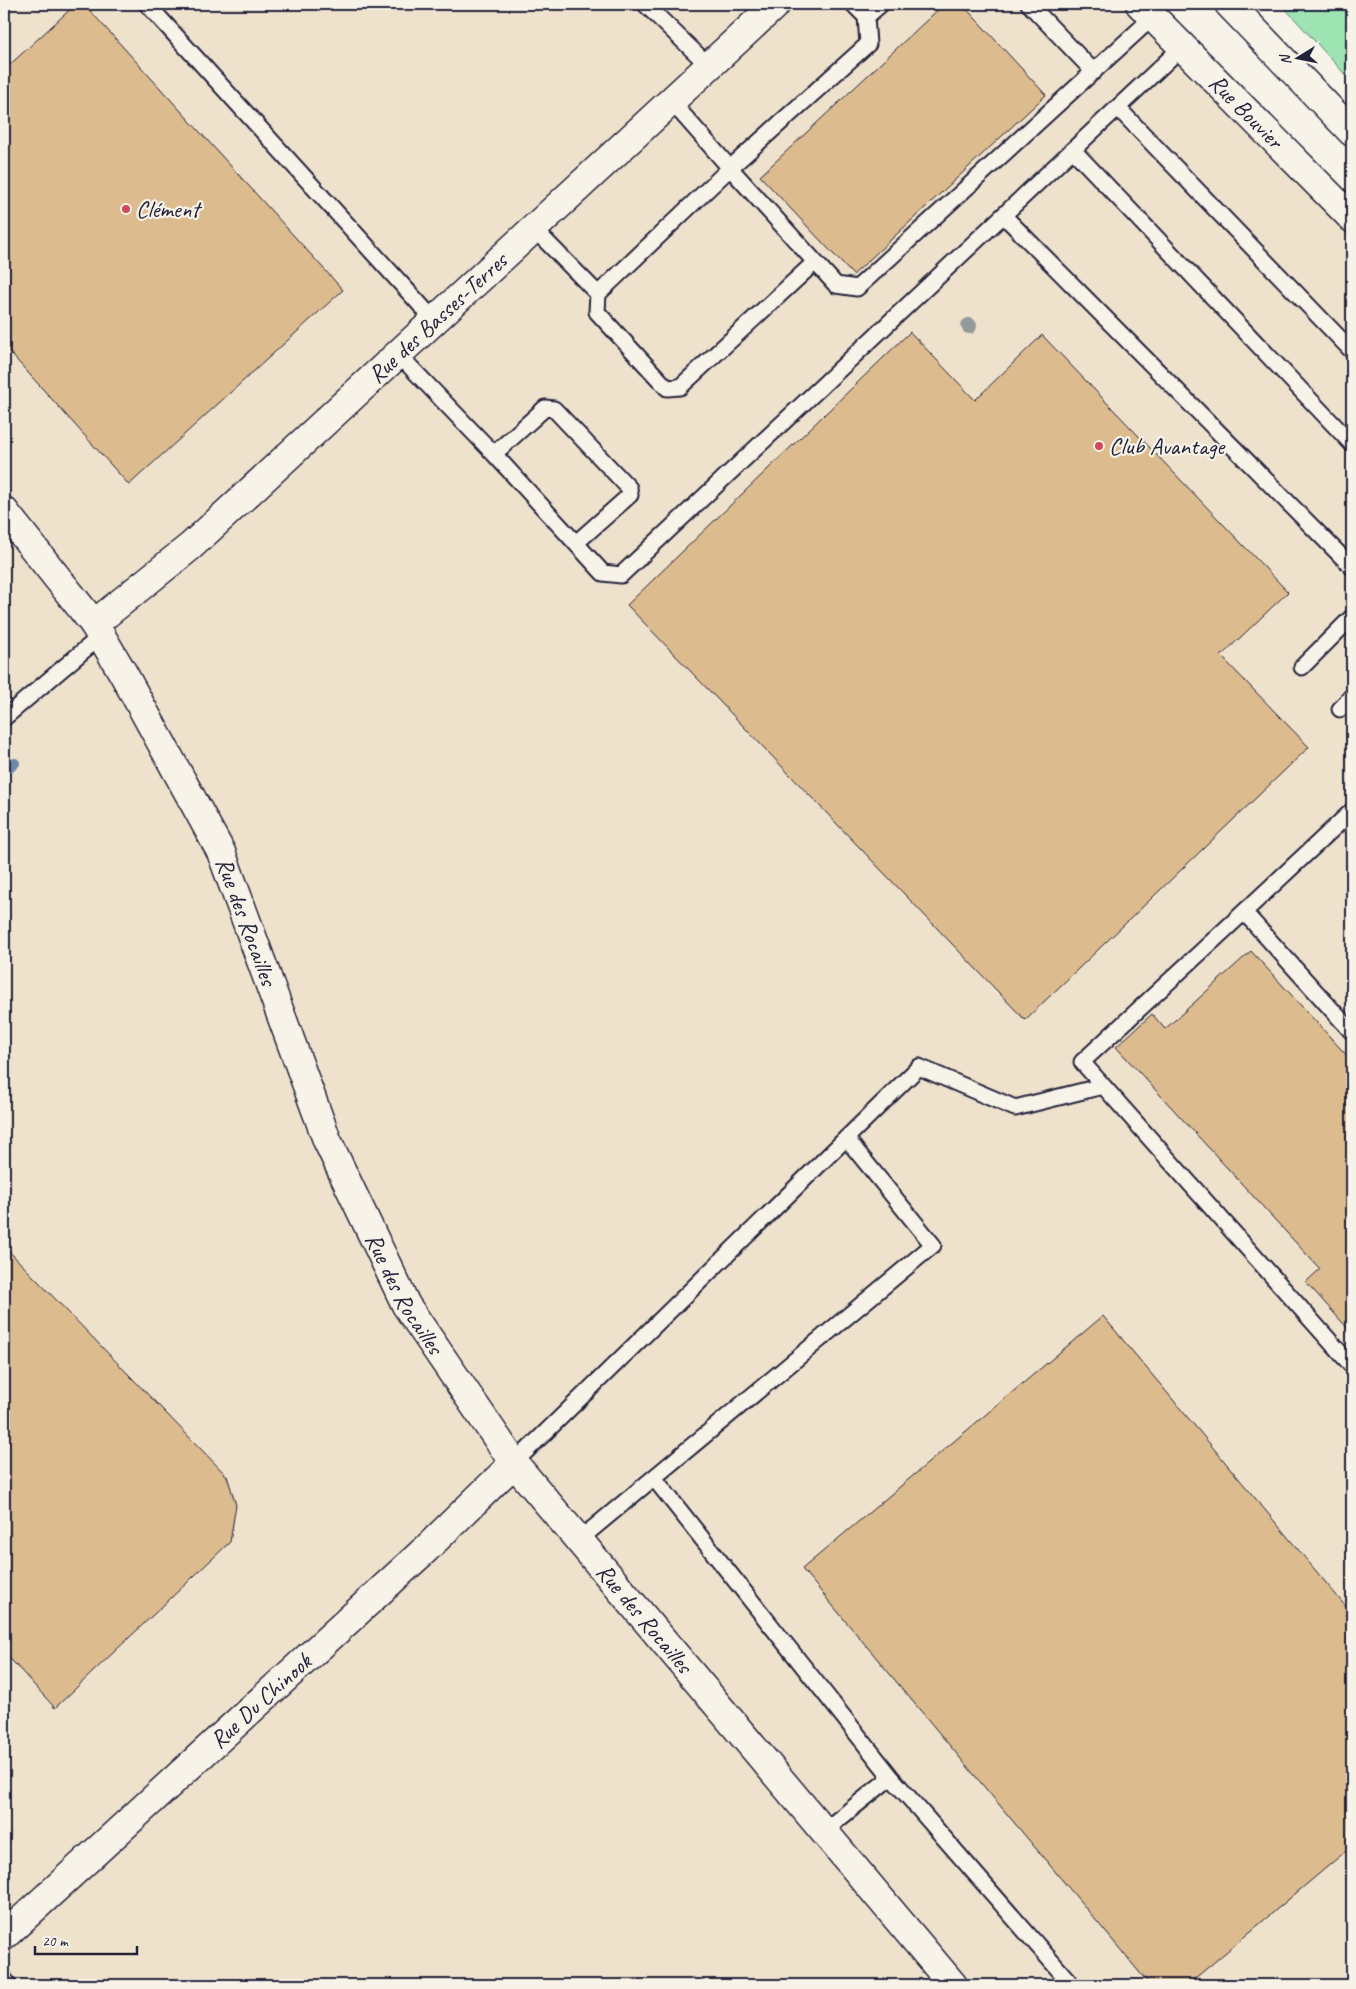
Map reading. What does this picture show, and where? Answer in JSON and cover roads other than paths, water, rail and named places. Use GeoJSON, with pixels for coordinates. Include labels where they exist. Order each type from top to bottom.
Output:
{"type":"FeatureCollection","features":[{"type":"Feature","properties":{"kind":"street","name":"Rue des Basses-Terres"},"geometry":{"type":"LineString","coordinates":[[98,630],[776,4]]}},
{"type":"Feature","properties":{"kind":"street"},"geometry":{"type":"LineString","coordinates":[[1233,6],[1352,132]]}},
{"type":"Feature","properties":{"kind":"street","name":"Rue Bouvier"},"geometry":{"type":"LineString","coordinates":[[1147,11],[1352,218]]}},
{"type":"Feature","properties":{"kind":"street","name":"Rue des Rocailles"},"geometry":{"type":"LineString","coordinates":[[4,511],[98,630],[221,852],[327,1140],[406,1304],[514,1464],[953,1985]]}},
{"type":"Feature","properties":{"kind":"street","name":"Rue Du Chinook"},"geometry":{"type":"LineString","coordinates":[[4,1936],[426,1549],[514,1464]]}},
{"type":"Feature","properties":{"kind":"lane"},"geometry":{"type":"LineString","coordinates":[[147,4],[434,320]]}},
{"type":"Feature","properties":{"kind":"lane"},"geometry":{"type":"LineString","coordinates":[[646,4],[708,65]]}},
{"type":"Feature","properties":{"kind":"lane"},"geometry":{"type":"LineString","coordinates":[[816,262],[680,387],[667,388],[597,312],[598,294],[730,168],[868,44],[866,17],[853,4]]}},
{"type":"Feature","properties":{"kind":"lane"},"geometry":{"type":"LineString","coordinates":[[866,17],[881,4]]}},
{"type":"Feature","properties":{"kind":"lane"},"geometry":{"type":"LineString","coordinates":[[1029,4],[1094,72]]}},
{"type":"Feature","properties":{"kind":"lane"},"geometry":{"type":"LineString","coordinates":[[671,101],[836,285],[857,288],[1094,72],[1147,11]]}},
{"type":"Feature","properties":{"kind":"lane"},"geometry":{"type":"LineString","coordinates":[[398,354],[494,454],[603,573],[621,575],[1182,47]]}},
{"type":"Feature","properties":{"kind":"lane"},"geometry":{"type":"LineString","coordinates":[[1118,108],[1352,351]]}},
{"type":"Feature","properties":{"kind":"lane"},"geometry":{"type":"LineString","coordinates":[[1074,150],[1352,444]]}},
{"type":"Feature","properties":{"kind":"lane"},"geometry":{"type":"LineString","coordinates":[[1004,216],[1352,567]]}},
{"type":"Feature","properties":{"kind":"lane"},"geometry":{"type":"LineString","coordinates":[[534,229],[598,294]]}},
{"type":"Feature","properties":{"kind":"lane"},"geometry":{"type":"LineString","coordinates":[[494,454],[545,408],[554,409],[629,488],[630,495],[576,543]]}},
{"type":"Feature","properties":{"kind":"lane"},"geometry":{"type":"LineString","coordinates":[[1302,667],[1352,617]]}},
{"type":"Feature","properties":{"kind":"lane"},"geometry":{"type":"LineString","coordinates":[[4,718],[98,630]]}},
{"type":"Feature","properties":{"kind":"lane"},"geometry":{"type":"LineString","coordinates":[[1340,708],[1352,696]]}},
{"type":"Feature","properties":{"kind":"lane"},"geometry":{"type":"LineString","coordinates":[[1352,811],[1082,1062],[1352,1366]]}},
{"type":"Feature","properties":{"kind":"lane"},"geometry":{"type":"LineString","coordinates":[[1244,912],[1352,1032]]}},
{"type":"Feature","properties":{"kind":"lane"},"geometry":{"type":"LineString","coordinates":[[514,1464],[919,1067],[1015,1108],[1103,1086]]}},
{"type":"Feature","properties":{"kind":"lane"},"geometry":{"type":"LineString","coordinates":[[579,1540],[933,1245],[846,1138]]}},
{"type":"Feature","properties":{"kind":"lane"},"geometry":{"type":"LineString","coordinates":[[654,1478],[891,1777],[1072,1985]]}},
{"type":"Feature","properties":{"kind":"lane"},"geometry":{"type":"LineString","coordinates":[[824,1831],[891,1777]]}},
{"type":"Feature","properties":{"kind":"lane"},"geometry":{"type":"LineString","coordinates":[[4,1979],[9,1985]]}},
{"type":"Feature","properties":{"kind":"waterway"},"geometry":{"type":"LineString","coordinates":[[4,773],[15,763]]}},
{"type":"Feature","properties":{"kind":"place","name":"Clément"},"geometry":{"type":"Point","coordinates":[126,209]}},
{"type":"Feature","properties":{"kind":"place","name":"Club Avantage"},"geometry":{"type":"Point","coordinates":[1099,446]}}]}
